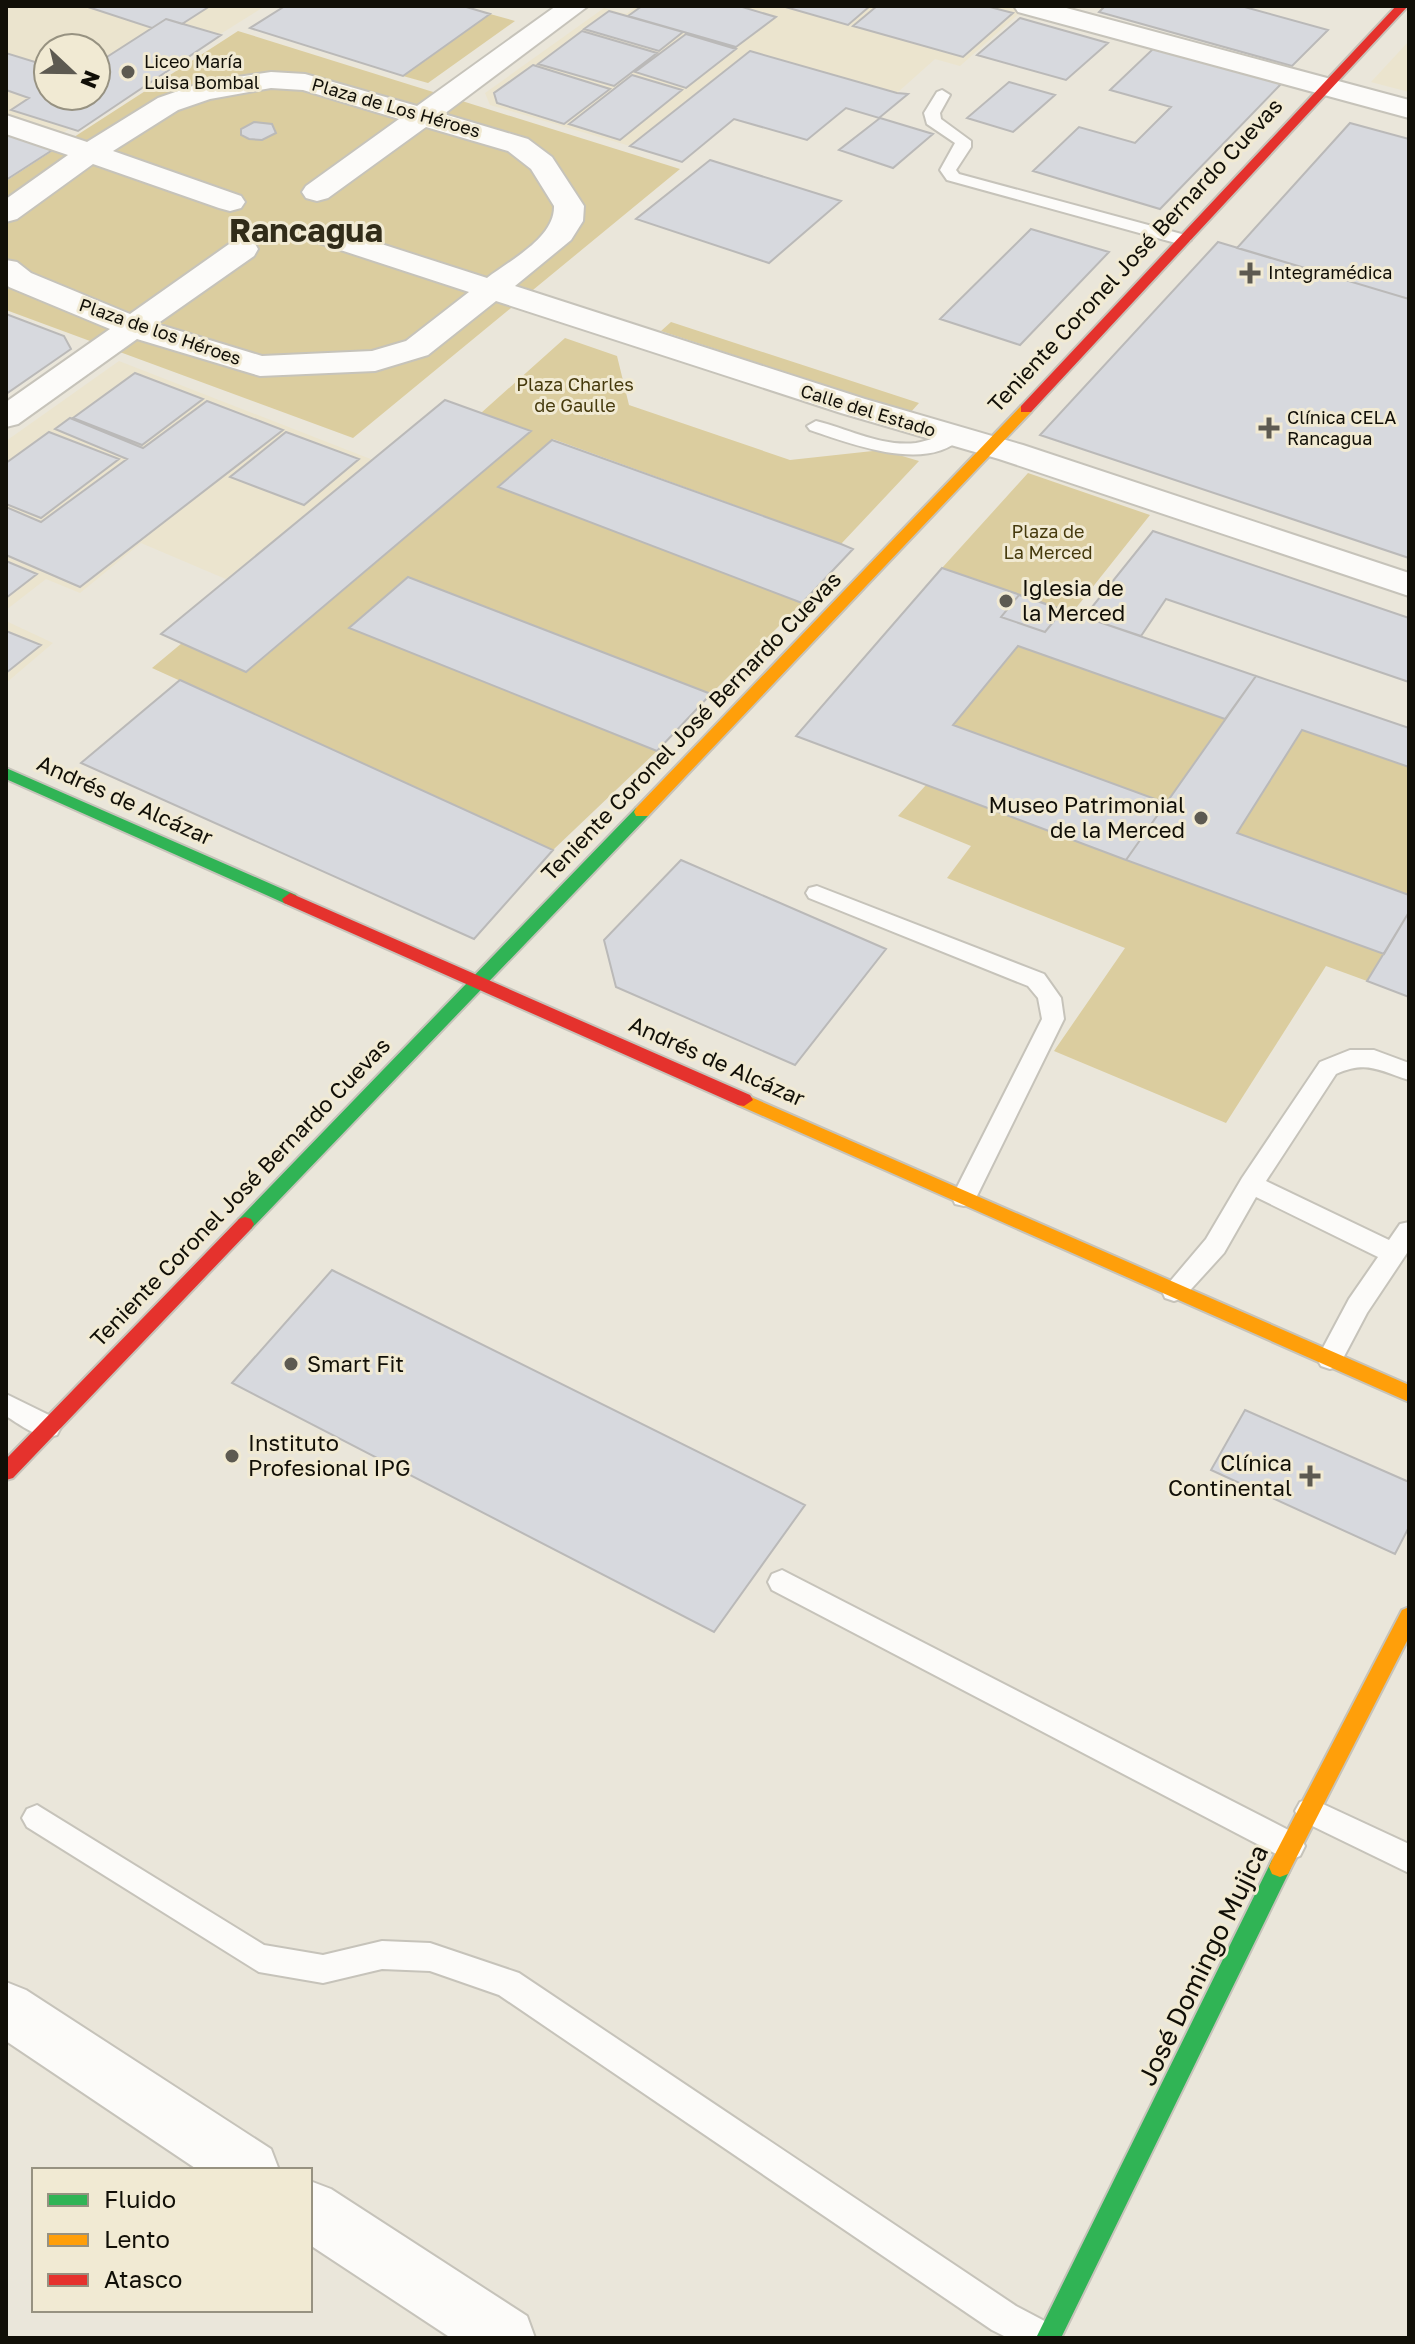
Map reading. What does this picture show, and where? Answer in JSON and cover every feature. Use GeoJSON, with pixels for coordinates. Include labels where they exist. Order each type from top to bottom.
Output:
{"type":"FeatureCollection","features":[{"type":"Feature","properties":{"kind":"main road","name":"Teniente Coronel José Bernardo Cuevas"},"geometry":{"type":"LineString","coordinates":[[6,1472],[923,519],[1324,86],[1402,6]]}},
{"type":"Feature","properties":{"kind":"main road","name":"Andrés de Alcázar"},"geometry":{"type":"LineString","coordinates":[[6,773],[1409,1394]]}},
{"type":"Feature","properties":{"kind":"main road","name":"José Domingo Mujica"},"geometry":{"type":"LineString","coordinates":[[1045,2338],[1290,1846],[1409,1616]]}},
{"type":"Feature","properties":{"kind":"street"},"geometry":{"type":"LineString","coordinates":[[317,192],[574,6]]}},
{"type":"Feature","properties":{"kind":"street"},"geometry":{"type":"LineString","coordinates":[[1048,8],[1409,109]]}},
{"type":"Feature","properties":{"kind":"street","name":"Plaza de Los Héroes"},"geometry":{"type":"LineString","coordinates":[[90,153],[168,104],[204,91],[271,80],[305,82],[506,140],[529,151],[542,163],[569,206],[569,221],[563,231],[493,289]]}},
{"type":"Feature","properties":{"kind":"street"},"geometry":{"type":"LineString","coordinates":[[6,124],[230,202]]}},
{"type":"Feature","properties":{"kind":"street"},"geometry":{"type":"LineString","coordinates":[[6,213],[90,153]]}},
{"type":"Feature","properties":{"kind":"street","name":"Calle del Estado"},"geometry":{"type":"LineString","coordinates":[[327,236],[577,318],[989,446],[1409,585]]}},
{"type":"Feature","properties":{"kind":"street"},"geometry":{"type":"LineString","coordinates":[[6,417],[243,249]]}},
{"type":"Feature","properties":{"kind":"street","name":"Plaza de los Héroes"},"geometry":{"type":"LineString","coordinates":[[6,269],[20,280],[133,327],[260,366],[375,361],[398,356],[417,348],[493,289]]}},
{"type":"Feature","properties":{"kind":"street"},"geometry":{"type":"LineString","coordinates":[[6,2009],[247,2168]]}},
{"type":"Feature","properties":{"kind":"street"},"geometry":{"type":"LineString","coordinates":[[312,2211],[505,2338]]}},
{"type":"Feature","properties":{"kind":"lane"},"geometry":{"type":"LineString","coordinates":[[942,95],[932,113],[933,121],[963,141],[963,147],[948,170],[953,177],[1183,240]]}},
{"type":"Feature","properties":{"kind":"lane"},"geometry":{"type":"LineString","coordinates":[[816,426],[902,452],[924,450],[953,437]]}},
{"type":"Feature","properties":{"kind":"lane"},"geometry":{"type":"LineString","coordinates":[[817,893],[1036,980],[1047,990],[1053,1004],[1053,1019],[964,1197]]}},
{"type":"Feature","properties":{"kind":"lane"},"geometry":{"type":"LineString","coordinates":[[1174,1291],[1215,1246],[1251,1184],[1328,1068],[1350,1058],[1374,1058],[1409,1072]]}},
{"type":"Feature","properties":{"kind":"lane"},"geometry":{"type":"LineString","coordinates":[[1251,1184],[1393,1253]]}},
{"type":"Feature","properties":{"kind":"lane"},"geometry":{"type":"LineString","coordinates":[[1330,1359],[1358,1306],[1409,1231]]}},
{"type":"Feature","properties":{"kind":"lane"},"geometry":{"type":"LineString","coordinates":[[6,1404],[48,1427]]}},
{"type":"Feature","properties":{"kind":"lane"},"geometry":{"type":"LineString","coordinates":[[782,1582],[1290,1846]]}},
{"type":"Feature","properties":{"kind":"lane"},"geometry":{"type":"LineString","coordinates":[[1310,1811],[1409,1859]]}},
{"type":"Feature","properties":{"kind":"lane"},"geometry":{"type":"LineString","coordinates":[[37,1818],[259,1958],[323,1969],[382,1955],[430,1957],[508,1983],[1004,2318],[1045,2338]]}},
{"type":"Feature","properties":{"kind":"shaded area","name":"Liceo María Luisa Bombal"},"geometry":{"type":"Polygon","coordinates":[[[6,6],[265,6],[112,102],[112,32],[32,32],[32,112],[96,112],[58,136],[6,118],[6,6]]]}},
{"type":"Feature","properties":{"kind":"shaded area"},"geometry":{"type":"Polygon","coordinates":[[[637,6],[1004,6],[1022,11],[960,66],[935,59],[897,93],[750,51],[630,146],[490,105],[485,93],[604,8],[626,14],[637,6]]]}},
{"type":"Feature","properties":{"kind":"shaded area"},"geometry":{"type":"Polygon","coordinates":[[[1409,41],[1409,92],[1371,82],[1409,41]]]}},
{"type":"Feature","properties":{"kind":"shaded area"},"geometry":{"type":"Polygon","coordinates":[[[119,361],[373,460],[228,580],[141,543],[80,593],[46,579],[6,610],[6,441],[119,361]]]}},
{"type":"Feature","properties":{"kind":"shaded area"},"geometry":{"type":"Polygon","coordinates":[[[6,621],[53,643],[6,683],[6,621]]]}},
{"type":"Feature","properties":{"kind":"green space"},"geometry":{"type":"Polygon","coordinates":[[[490,14],[515,21],[428,83],[403,76],[490,14]]]}},
{"type":"Feature","properties":{"kind":"green space"},"geometry":{"type":"Polygon","coordinates":[[[238,31],[680,169],[353,438],[6,310],[6,181],[238,31]]]}},
{"type":"Feature","properties":{"kind":"green space"},"geometry":{"type":"Polygon","coordinates":[[[671,322],[919,403],[910,413],[661,331],[671,322]]]}},
{"type":"Feature","properties":{"kind":"green space","name":"Plaza Charles de Gaulle"},"geometry":{"type":"Polygon","coordinates":[[[565,338],[617,356],[629,405],[790,460],[882,450],[919,461],[841,544],[553,439],[498,486],[802,603],[711,694],[408,577],[350,628],[657,751],[553,850],[152,668],[182,643],[247,672],[530,432],[481,413],[565,338]]]}},
{"type":"Feature","properties":{"kind":"green space","name":"Plaza de La Merced"},"geometry":{"type":"Polygon","coordinates":[[[1028,473],[1150,515],[1072,613],[942,568],[1028,473]]]}},
{"type":"Feature","properties":{"kind":"green space"},"geometry":{"type":"Polygon","coordinates":[[[1018,646],[1225,719],[1166,803],[953,725],[1018,646]]]}},
{"type":"Feature","properties":{"kind":"green space"},"geometry":{"type":"Polygon","coordinates":[[[1302,730],[1409,767],[1409,895],[1237,833],[1302,730]]]}},
{"type":"Feature","properties":{"kind":"green space"},"geometry":{"type":"Polygon","coordinates":[[[926,785],[1384,954],[1367,981],[1326,966],[1226,1123],[1054,1051],[1125,948],[947,878],[971,846],[898,816],[926,785]]]}},
{"type":"Feature","properties":{"kind":"building"},"geometry":{"type":"Polygon","coordinates":[[[85,6],[210,6],[182,24],[166,19],[152,28],[85,6]]]}},
{"type":"Feature","properties":{"kind":"building"},"geometry":{"type":"Polygon","coordinates":[[[285,6],[463,6],[490,14],[403,76],[250,28],[285,6]]]}},
{"type":"Feature","properties":{"kind":"building"},"geometry":{"type":"Polygon","coordinates":[[[642,6],[739,6],[776,17],[736,47],[628,16],[642,6]]]}},
{"type":"Feature","properties":{"kind":"building"},"geometry":{"type":"Polygon","coordinates":[[[782,6],[870,6],[848,25],[782,6]]]}},
{"type":"Feature","properties":{"kind":"building"},"geometry":{"type":"Polygon","coordinates":[[[877,6],[986,6],[1013,13],[963,57],[853,26],[877,6]]]}},
{"type":"Feature","properties":{"kind":"building"},"geometry":{"type":"Polygon","coordinates":[[[1105,6],[1241,6],[1328,30],[1292,66],[1099,12],[1105,6]]]}},
{"type":"Feature","properties":{"kind":"building"},"geometry":{"type":"Polygon","coordinates":[[[609,11],[683,32],[659,51],[584,29],[609,11]]]}},
{"type":"Feature","properties":{"kind":"building"},"geometry":{"type":"Polygon","coordinates":[[[1020,18],[1108,43],[1066,80],[977,55],[1020,18]]]}},
{"type":"Feature","properties":{"kind":"building"},"geometry":{"type":"Polygon","coordinates":[[[166,19],[221,35],[112,108],[112,54],[166,19]]]}},
{"type":"Feature","properties":{"kind":"building"},"geometry":{"type":"Polygon","coordinates":[[[582,31],[657,53],[614,86],[538,64],[582,31]]]}},
{"type":"Feature","properties":{"kind":"building"},"geometry":{"type":"Polygon","coordinates":[[[686,34],[736,49],[686,88],[635,72],[686,34]]]}},
{"type":"Feature","properties":{"kind":"building"},"geometry":{"type":"Polygon","coordinates":[[[1154,48],[1282,83],[1160,209],[1033,171],[1079,127],[1135,143],[1171,107],[1110,90],[1154,48]]]}},
{"type":"Feature","properties":{"kind":"building"},"geometry":{"type":"Polygon","coordinates":[[[750,51],[908,94],[879,118],[846,108],[807,140],[734,119],[682,162],[630,146],[750,51]]]}},
{"type":"Feature","properties":{"kind":"building"},"geometry":{"type":"Polygon","coordinates":[[[6,53],[32,61],[32,112],[106,112],[78,131],[11,110],[29,98],[6,90],[6,53]]]}},
{"type":"Feature","properties":{"kind":"building"},"geometry":{"type":"Polygon","coordinates":[[[533,65],[610,89],[564,124],[497,103],[494,93],[533,65]]]}},
{"type":"Feature","properties":{"kind":"building"},"geometry":{"type":"Polygon","coordinates":[[[632,75],[682,90],[620,140],[569,124],[632,75]]]}},
{"type":"Feature","properties":{"kind":"building"},"geometry":{"type":"Polygon","coordinates":[[[1009,82],[1055,95],[1013,132],[967,118],[1009,82]]]}},
{"type":"Feature","properties":{"kind":"building"},"geometry":{"type":"Polygon","coordinates":[[[880,118],[933,134],[893,168],[839,150],[880,118]]]}},
{"type":"Feature","properties":{"kind":"building"},"geometry":{"type":"Polygon","coordinates":[[[254,122],[272,124],[276,133],[262,140],[241,135],[241,129],[254,122]]]}},
{"type":"Feature","properties":{"kind":"building"},"geometry":{"type":"Polygon","coordinates":[[[1350,123],[1409,139],[1409,299],[1237,248],[1350,123]]]}},
{"type":"Feature","properties":{"kind":"building"},"geometry":{"type":"Polygon","coordinates":[[[6,132],[54,149],[6,180],[6,132]]]}},
{"type":"Feature","properties":{"kind":"building"},"geometry":{"type":"Polygon","coordinates":[[[710,160],[841,201],[769,263],[636,219],[710,160]]]}},
{"type":"Feature","properties":{"kind":"building"},"geometry":{"type":"Polygon","coordinates":[[[1031,229],[1109,252],[1020,345],[940,319],[1031,229]]]}},
{"type":"Feature","properties":{"kind":"building"},"geometry":{"type":"Polygon","coordinates":[[[1218,242],[1409,299],[1409,558],[1040,435],[1218,242]]]}},
{"type":"Feature","properties":{"kind":"building"},"geometry":{"type":"Polygon","coordinates":[[[6,314],[64,336],[71,349],[6,394],[6,314]]]}},
{"type":"Feature","properties":{"kind":"building"},"geometry":{"type":"Polygon","coordinates":[[[135,373],[203,399],[142,445],[73,418],[135,373]]]}},
{"type":"Feature","properties":{"kind":"building"},"geometry":{"type":"Polygon","coordinates":[[[445,400],[531,431],[246,672],[161,634],[445,400]]]}},
{"type":"Feature","properties":{"kind":"building"},"geometry":{"type":"Polygon","coordinates":[[[207,401],[283,430],[80,587],[6,555],[6,507],[41,522],[127,459],[55,429],[70,418],[143,448],[207,401]]]}},
{"type":"Feature","properties":{"kind":"building"},"geometry":{"type":"Polygon","coordinates":[[[49,432],[119,459],[41,518],[6,504],[6,463],[49,432]]]}},
{"type":"Feature","properties":{"kind":"building"},"geometry":{"type":"Polygon","coordinates":[[[286,432],[359,459],[304,505],[230,477],[286,432]]]}},
{"type":"Feature","properties":{"kind":"building"},"geometry":{"type":"Polygon","coordinates":[[[552,440],[853,549],[802,603],[498,487],[552,440]]]}},
{"type":"Feature","properties":{"kind":"building"},"geometry":{"type":"Polygon","coordinates":[[[1153,531],[1409,618],[1409,682],[1166,599],[1141,636],[1084,617],[1153,531]]]}},
{"type":"Feature","properties":{"kind":"building"},"geometry":{"type":"Polygon","coordinates":[[[6,561],[37,574],[6,598],[6,561]]]}},
{"type":"Feature","properties":{"kind":"building"},"geometry":{"type":"Polygon","coordinates":[[[942,568],[1256,676],[1225,719],[1018,646],[953,725],[1166,803],[1126,860],[796,736],[942,568]]]}},
{"type":"Feature","properties":{"kind":"building"},"geometry":{"type":"Polygon","coordinates":[[[408,577],[711,694],[657,751],[349,628],[408,577]]]}},
{"type":"Feature","properties":{"kind":"building"},"geometry":{"type":"Polygon","coordinates":[[[1019,595],[1063,610],[1045,632],[1001,617],[1019,595]]]}},
{"type":"Feature","properties":{"kind":"building"},"geometry":{"type":"Polygon","coordinates":[[[6,631],[41,645],[6,673],[6,631]]]}},
{"type":"Feature","properties":{"kind":"building","name":"Museo Patrimonial de la Merced"},"geometry":{"type":"Polygon","coordinates":[[[1256,676],[1409,728],[1409,767],[1302,730],[1237,833],[1409,895],[1409,912],[1384,954],[1126,860],[1256,676]]]}},
{"type":"Feature","properties":{"kind":"building"},"geometry":{"type":"Polygon","coordinates":[[[180,680],[553,850],[474,939],[81,763],[180,680]]]}},
{"type":"Feature","properties":{"kind":"building"},"geometry":{"type":"Polygon","coordinates":[[[681,860],[886,949],[795,1065],[616,987],[604,940],[681,860]]]}},
{"type":"Feature","properties":{"kind":"building"},"geometry":{"type":"Polygon","coordinates":[[[1409,912],[1409,997],[1367,981],[1409,912]]]}},
{"type":"Feature","properties":{"kind":"building"},"geometry":{"type":"Polygon","coordinates":[[[332,1270],[805,1505],[714,1632],[232,1383],[332,1270]]]}},
{"type":"Feature","properties":{"kind":"building","name":"Clínica Continental"},"geometry":{"type":"Polygon","coordinates":[[[1245,1410],[1409,1482],[1409,1527],[1395,1554],[1211,1470],[1245,1410]]]}},
{"type":"Feature","properties":{"kind":"traffic: fast"},"geometry":{"type":"LineString","coordinates":[[6,773],[290,899]]}},
{"type":"Feature","properties":{"kind":"traffic: fast"},"geometry":{"type":"LineString","coordinates":[[245,1224],[642,812]]}},
{"type":"Feature","properties":{"kind":"traffic: fast"},"geometry":{"type":"LineString","coordinates":[[1048,2338],[1280,1867]]}},
{"type":"Feature","properties":{"kind":"traffic: slow"},"geometry":{"type":"LineString","coordinates":[[642,812],[1026,409]]}},
{"type":"Feature","properties":{"kind":"traffic: slow"},"geometry":{"type":"LineString","coordinates":[[744,1100],[1409,1394]]}},
{"type":"Feature","properties":{"kind":"traffic: slow"},"geometry":{"type":"LineString","coordinates":[[1280,1867],[1409,1616]]}},
{"type":"Feature","properties":{"kind":"traffic: jam"},"geometry":{"type":"LineString","coordinates":[[1026,409],[1402,6]]}},
{"type":"Feature","properties":{"kind":"traffic: jam"},"geometry":{"type":"LineString","coordinates":[[290,899],[744,1100]]}},
{"type":"Feature","properties":{"kind":"traffic: jam"},"geometry":{"type":"LineString","coordinates":[[6,1472],[245,1224]]}},
{"type":"Feature","properties":{"kind":"place","name":"Liceo María Luisa Bombal"},"geometry":{"type":"Point","coordinates":[128,72]}},
{"type":"Feature","properties":{"kind":"place","name":"Integramédica"},"geometry":{"type":"Point","coordinates":[1250,273]}},
{"type":"Feature","properties":{"kind":"place","name":"Clínica CELA Rancagua"},"geometry":{"type":"Point","coordinates":[1269,428]}},
{"type":"Feature","properties":{"kind":"place","name":"Iglesia de la Merced"},"geometry":{"type":"Point","coordinates":[1006,601]}},
{"type":"Feature","properties":{"kind":"place","name":"Museo Patrimonial de la Merced"},"geometry":{"type":"Point","coordinates":[1201,818]}},
{"type":"Feature","properties":{"kind":"place","name":"Smart Fit"},"geometry":{"type":"Point","coordinates":[291,1364]}},
{"type":"Feature","properties":{"kind":"place","name":"Instituto Profesional IPG"},"geometry":{"type":"Point","coordinates":[232,1456]}},
{"type":"Feature","properties":{"kind":"place","name":"Clínica Continental"},"geometry":{"type":"Point","coordinates":[1310,1476]}},
{"type":"Feature","properties":{"kind":"district","name":"Rancagua"},"geometry":{"type":"Point","coordinates":[306,231]}}]}
